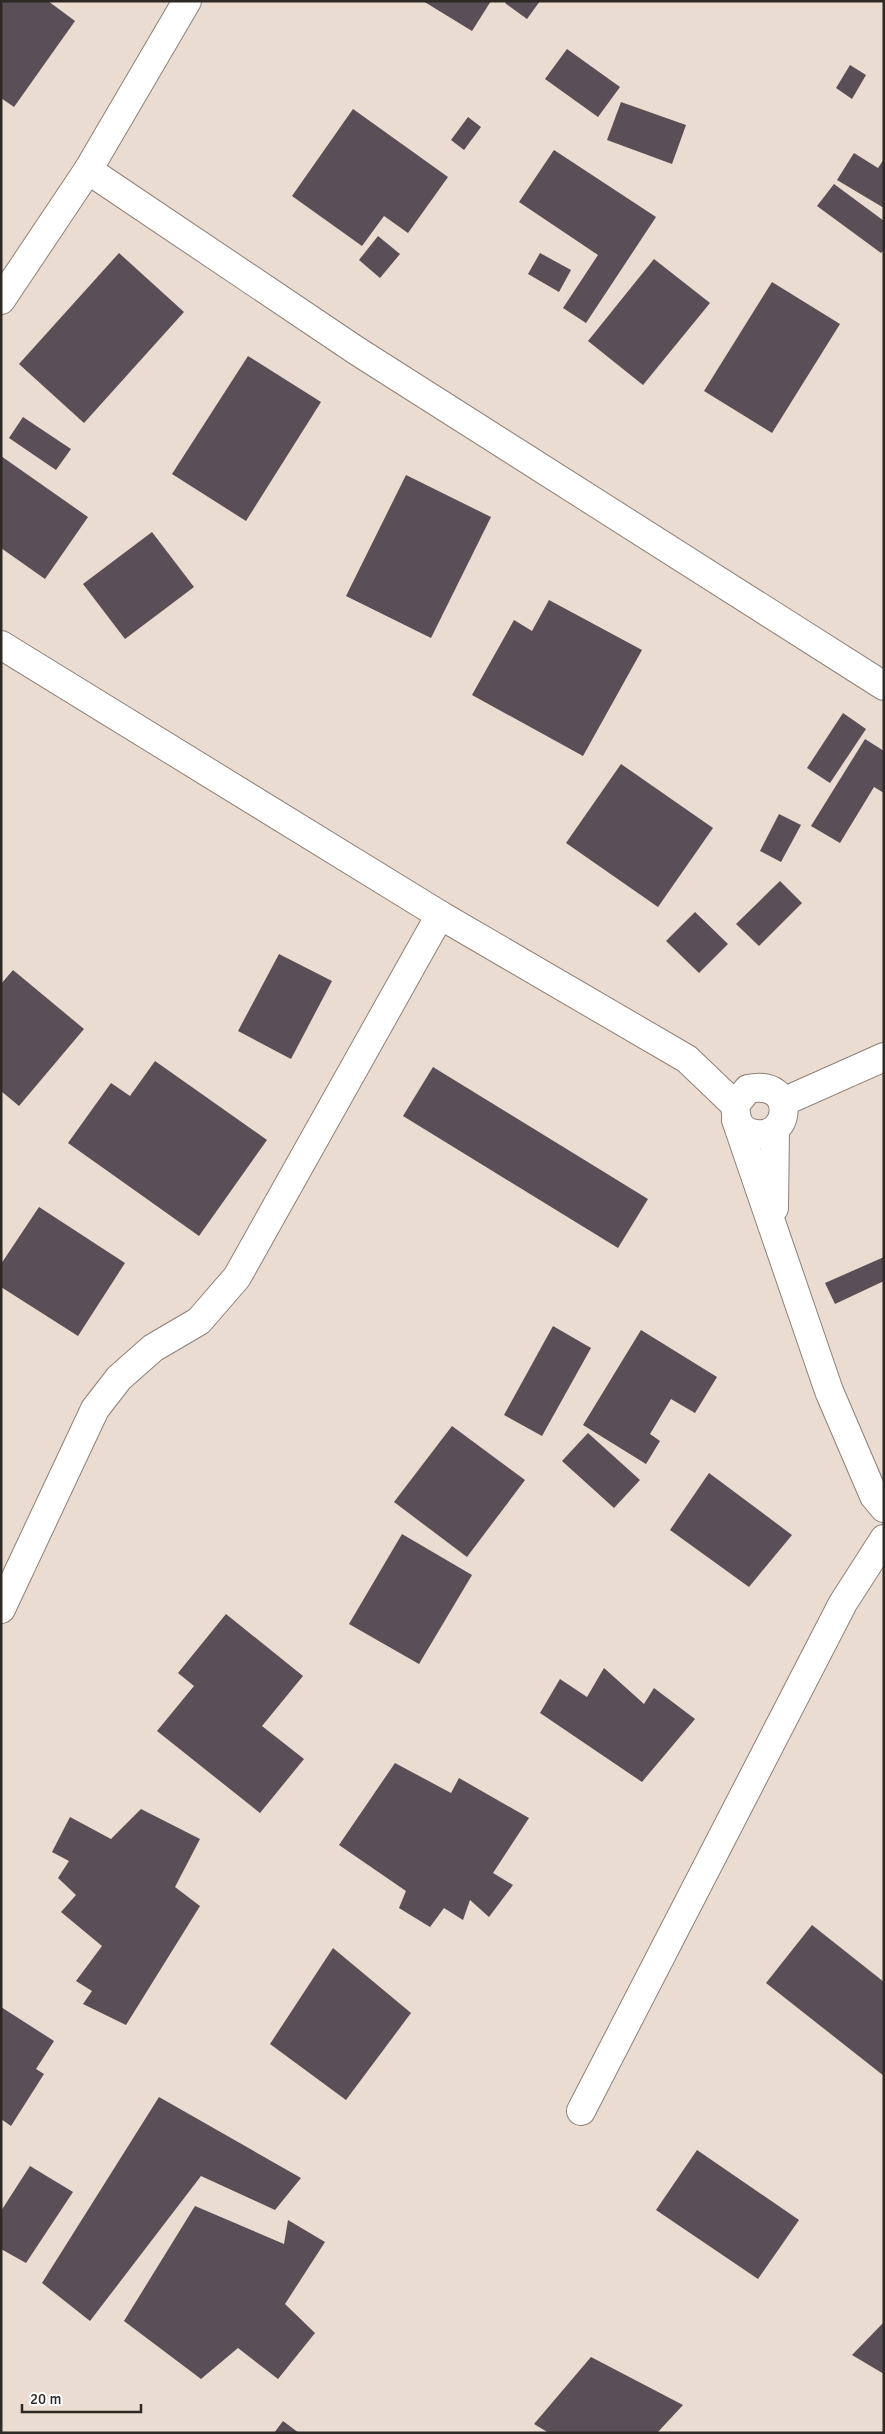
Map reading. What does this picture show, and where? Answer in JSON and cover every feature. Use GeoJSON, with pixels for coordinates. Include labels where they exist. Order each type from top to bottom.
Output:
{"type":"FeatureCollection","features":[{"type":"Feature","properties":{"kind":"street"},"geometry":{"type":"LineString","coordinates":[[1,300],[88,170],[187,1]]}},
{"type":"Feature","properties":{"kind":"street"},"geometry":{"type":"LineString","coordinates":[[88,170],[357,351],[884,686]]}},
{"type":"Feature","properties":{"kind":"street"},"geometry":{"type":"LineString","coordinates":[[1,645],[440,915],[687,1059],[740,1104],[773,1224],[829,1391],[874,1496],[884,1508]]}},
{"type":"Feature","properties":{"kind":"street"},"geometry":{"type":"LineString","coordinates":[[1,1608],[95,1409],[119,1378],[153,1348],[199,1321],[237,1277],[440,915]]}},
{"type":"Feature","properties":{"kind":"street"},"geometry":{"type":"LineString","coordinates":[[783,1102],[884,1057]]}},
{"type":"Feature","properties":{"kind":"street"},"geometry":{"type":"LineString","coordinates":[[762,1086],[775,1091],[783,1102],[784,1117],[775,1130],[761,1136],[746,1132],[740,1104],[762,1086]]}},
{"type":"Feature","properties":{"kind":"street"},"geometry":{"type":"LineString","coordinates":[[773,1224],[775,1130]]}},
{"type":"Feature","properties":{"kind":"street"},"geometry":{"type":"LineString","coordinates":[[581,2111],[843,1603],[884,1539]]}},
{"type":"Feature","properties":{"kind":"building"},"geometry":{"type":"Polygon","coordinates":[[[1,1],[48,1],[75,21],[14,107],[1,98],[1,1]]]}},
{"type":"Feature","properties":{"kind":"building"},"geometry":{"type":"Polygon","coordinates":[[[423,1],[491,1],[472,31],[423,1]]]}},
{"type":"Feature","properties":{"kind":"building"},"geometry":{"type":"Polygon","coordinates":[[[507,1],[540,1],[527,19],[505,3],[507,1]]]}},
{"type":"Feature","properties":{"kind":"building"},"geometry":{"type":"Polygon","coordinates":[[[567,49],[620,87],[598,117],[545,79],[567,49]]]}},
{"type":"Feature","properties":{"kind":"building"},"geometry":{"type":"Polygon","coordinates":[[[850,65],[866,75],[852,99],[836,88],[850,65]]]}},
{"type":"Feature","properties":{"kind":"building"},"geometry":{"type":"Polygon","coordinates":[[[621,102],[686,125],[672,164],[607,140],[621,102]]]}},
{"type":"Feature","properties":{"kind":"building"},"geometry":{"type":"Polygon","coordinates":[[[353,109],[448,177],[408,233],[384,216],[362,246],[292,196],[353,109]]]}},
{"type":"Feature","properties":{"kind":"building"},"geometry":{"type":"Polygon","coordinates":[[[468,117],[481,127],[464,150],[451,140],[468,117]]]}},
{"type":"Feature","properties":{"kind":"building"},"geometry":{"type":"Polygon","coordinates":[[[554,150],[656,217],[586,323],[563,308],[598,255],[519,202],[554,150]]]}},
{"type":"Feature","properties":{"kind":"building"},"geometry":{"type":"Polygon","coordinates":[[[854,153],[878,168],[884,159],[884,208],[837,180],[854,153]]]}},
{"type":"Feature","properties":{"kind":"building"},"geometry":{"type":"Polygon","coordinates":[[[834,184],[884,221],[884,250],[881,253],[817,206],[834,184]]]}},
{"type":"Feature","properties":{"kind":"building"},"geometry":{"type":"Polygon","coordinates":[[[378,236],[400,254],[380,278],[359,260],[378,236]]]}},
{"type":"Feature","properties":{"kind":"building"},"geometry":{"type":"Polygon","coordinates":[[[119,253],[184,312],[84,423],[19,364],[119,253]]]}},
{"type":"Feature","properties":{"kind":"building"},"geometry":{"type":"Polygon","coordinates":[[[540,253],[571,270],[559,292],[528,274],[540,253]]]}},
{"type":"Feature","properties":{"kind":"building"},"geometry":{"type":"Polygon","coordinates":[[[654,259],[710,303],[643,385],[588,341],[654,259]]]}},
{"type":"Feature","properties":{"kind":"building"},"geometry":{"type":"Polygon","coordinates":[[[772,282],[840,324],[772,433],[704,391],[772,282]]]}},
{"type":"Feature","properties":{"kind":"building"},"geometry":{"type":"Polygon","coordinates":[[[248,356],[321,402],[246,521],[172,474],[248,356]]]}},
{"type":"Feature","properties":{"kind":"building"},"geometry":{"type":"Polygon","coordinates":[[[23,417],[71,449],[56,470],[9,438],[23,417]]]}},
{"type":"Feature","properties":{"kind":"building"},"geometry":{"type":"Polygon","coordinates":[[[1,456],[88,517],[45,579],[1,548],[1,456]]]}},
{"type":"Feature","properties":{"kind":"building"},"geometry":{"type":"Polygon","coordinates":[[[406,475],[491,517],[431,638],[346,596],[406,475]]]}},
{"type":"Feature","properties":{"kind":"building"},"geometry":{"type":"Polygon","coordinates":[[[152,532],[194,587],[125,639],[83,584],[152,532]]]}},
{"type":"Feature","properties":{"kind":"building"},"geometry":{"type":"Polygon","coordinates":[[[549,600],[642,650],[583,756],[472,695],[514,620],[532,631],[549,600]]]}},
{"type":"Feature","properties":{"kind":"building"},"geometry":{"type":"Polygon","coordinates":[[[843,713],[866,729],[830,783],[807,768],[843,713]]]}},
{"type":"Feature","properties":{"kind":"building"},"geometry":{"type":"Polygon","coordinates":[[[865,739],[884,751],[884,793],[874,787],[840,843],[811,826],[865,739]]]}},
{"type":"Feature","properties":{"kind":"building"},"geometry":{"type":"Polygon","coordinates":[[[621,764],[713,828],[658,907],[566,843],[621,764]]]}},
{"type":"Feature","properties":{"kind":"building"},"geometry":{"type":"Polygon","coordinates":[[[779,814],[801,825],[781,862],[760,851],[779,814]]]}},
{"type":"Feature","properties":{"kind":"building"},"geometry":{"type":"Polygon","coordinates":[[[780,881],[802,903],[759,946],[736,924],[780,881]]]}},
{"type":"Feature","properties":{"kind":"building"},"geometry":{"type":"Polygon","coordinates":[[[695,912],[728,944],[699,973],[666,941],[695,912]]]}},
{"type":"Feature","properties":{"kind":"building"},"geometry":{"type":"Polygon","coordinates":[[[279,954],[332,981],[291,1059],[238,1031],[279,954]]]}},
{"type":"Feature","properties":{"kind":"building"},"geometry":{"type":"Polygon","coordinates":[[[13,970],[84,1029],[19,1106],[1,1091],[1,984],[13,970]]]}},
{"type":"Feature","properties":{"kind":"building"},"geometry":{"type":"Polygon","coordinates":[[[155,1061],[267,1140],[199,1236],[68,1143],[111,1083],[130,1096],[155,1061]]]}},
{"type":"Feature","properties":{"kind":"building"},"geometry":{"type":"Polygon","coordinates":[[[433,1067],[648,1199],[618,1248],[403,1116],[433,1067]]]}},
{"type":"Feature","properties":{"kind":"building"},"geometry":{"type":"Polygon","coordinates":[[[39,1207],[125,1263],[78,1336],[1,1287],[1,1264],[39,1207]]]}},
{"type":"Feature","properties":{"kind":"building"},"geometry":{"type":"Polygon","coordinates":[[[884,1257],[884,1281],[835,1304],[825,1283],[884,1257]]]}},
{"type":"Feature","properties":{"kind":"building"},"geometry":{"type":"Polygon","coordinates":[[[553,1326],[591,1348],[542,1436],[504,1415],[553,1326]]]}},
{"type":"Feature","properties":{"kind":"building"},"geometry":{"type":"Polygon","coordinates":[[[641,1330],[717,1377],[695,1413],[671,1399],[650,1434],[660,1441],[646,1464],[583,1425],[641,1330]]]}},
{"type":"Feature","properties":{"kind":"building"},"geometry":{"type":"Polygon","coordinates":[[[452,1426],[525,1480],[467,1557],[394,1502],[452,1426]]]}},
{"type":"Feature","properties":{"kind":"building"},"geometry":{"type":"Polygon","coordinates":[[[588,1433],[640,1480],[614,1508],[562,1461],[588,1433]]]}},
{"type":"Feature","properties":{"kind":"building"},"geometry":{"type":"Polygon","coordinates":[[[709,1473],[792,1535],[749,1587],[670,1530],[709,1473]]]}},
{"type":"Feature","properties":{"kind":"building"},"geometry":{"type":"Polygon","coordinates":[[[402,1534],[472,1575],[419,1664],[349,1624],[402,1534]]]}},
{"type":"Feature","properties":{"kind":"building"},"geometry":{"type":"Polygon","coordinates":[[[226,1614],[303,1676],[262,1726],[304,1759],[260,1813],[157,1731],[194,1686],[178,1673],[226,1614]]]}},
{"type":"Feature","properties":{"kind":"building"},"geometry":{"type":"Polygon","coordinates":[[[604,1668],[644,1704],[654,1688],[695,1719],[642,1782],[540,1713],[560,1679],[587,1697],[604,1668]]]}},
{"type":"Feature","properties":{"kind":"building"},"geometry":{"type":"Polygon","coordinates":[[[395,1763],[451,1793],[459,1778],[529,1818],[493,1873],[513,1885],[489,1917],[470,1900],[463,1920],[444,1908],[430,1927],[399,1908],[406,1891],[339,1845],[395,1763]]]}},
{"type":"Feature","properties":{"kind":"building"},"geometry":{"type":"Polygon","coordinates":[[[141,1809],[200,1839],[175,1887],[200,1906],[126,2025],[83,2004],[92,1991],[76,1981],[102,1946],[61,1912],[76,1895],[58,1878],[69,1861],[52,1852],[70,1817],[111,1839],[141,1809]]]}},
{"type":"Feature","properties":{"kind":"building"},"geometry":{"type":"Polygon","coordinates":[[[812,1925],[884,1982],[884,2076],[766,1983],[812,1925]]]}},
{"type":"Feature","properties":{"kind":"building"},"geometry":{"type":"Polygon","coordinates":[[[333,1948],[411,2013],[346,2100],[270,2044],[333,1948]]]}},
{"type":"Feature","properties":{"kind":"building"},"geometry":{"type":"Polygon","coordinates":[[[1,2007],[54,2041],[36,2069],[44,2074],[11,2126],[1,2119],[1,2007]]]}},
{"type":"Feature","properties":{"kind":"building"},"geometry":{"type":"Polygon","coordinates":[[[159,2097],[301,2178],[275,2210],[201,2176],[90,2321],[42,2283],[159,2097]]]}},
{"type":"Feature","properties":{"kind":"building"},"geometry":{"type":"Polygon","coordinates":[[[697,2150],[799,2220],[758,2279],[656,2210],[697,2150]]]}},
{"type":"Feature","properties":{"kind":"building"},"geometry":{"type":"Polygon","coordinates":[[[30,2166],[73,2192],[26,2263],[1,2249],[1,2211],[30,2166]]]}},
{"type":"Feature","properties":{"kind":"building"},"geometry":{"type":"Polygon","coordinates":[[[195,2206],[284,2244],[288,2220],[325,2242],[285,2304],[315,2333],[278,2379],[238,2348],[201,2379],[124,2321],[195,2206]]]}},
{"type":"Feature","properties":{"kind":"building"},"geometry":{"type":"Polygon","coordinates":[[[884,2322],[884,2374],[852,2355],[884,2322]]]}},
{"type":"Feature","properties":{"kind":"building"},"geometry":{"type":"Polygon","coordinates":[[[591,2357],[683,2405],[657,2433],[549,2433],[534,2424],[591,2357]]]}},
{"type":"Feature","properties":{"kind":"building"},"geometry":{"type":"Polygon","coordinates":[[[283,2421],[299,2433],[274,2433],[283,2421]]]}}]}
